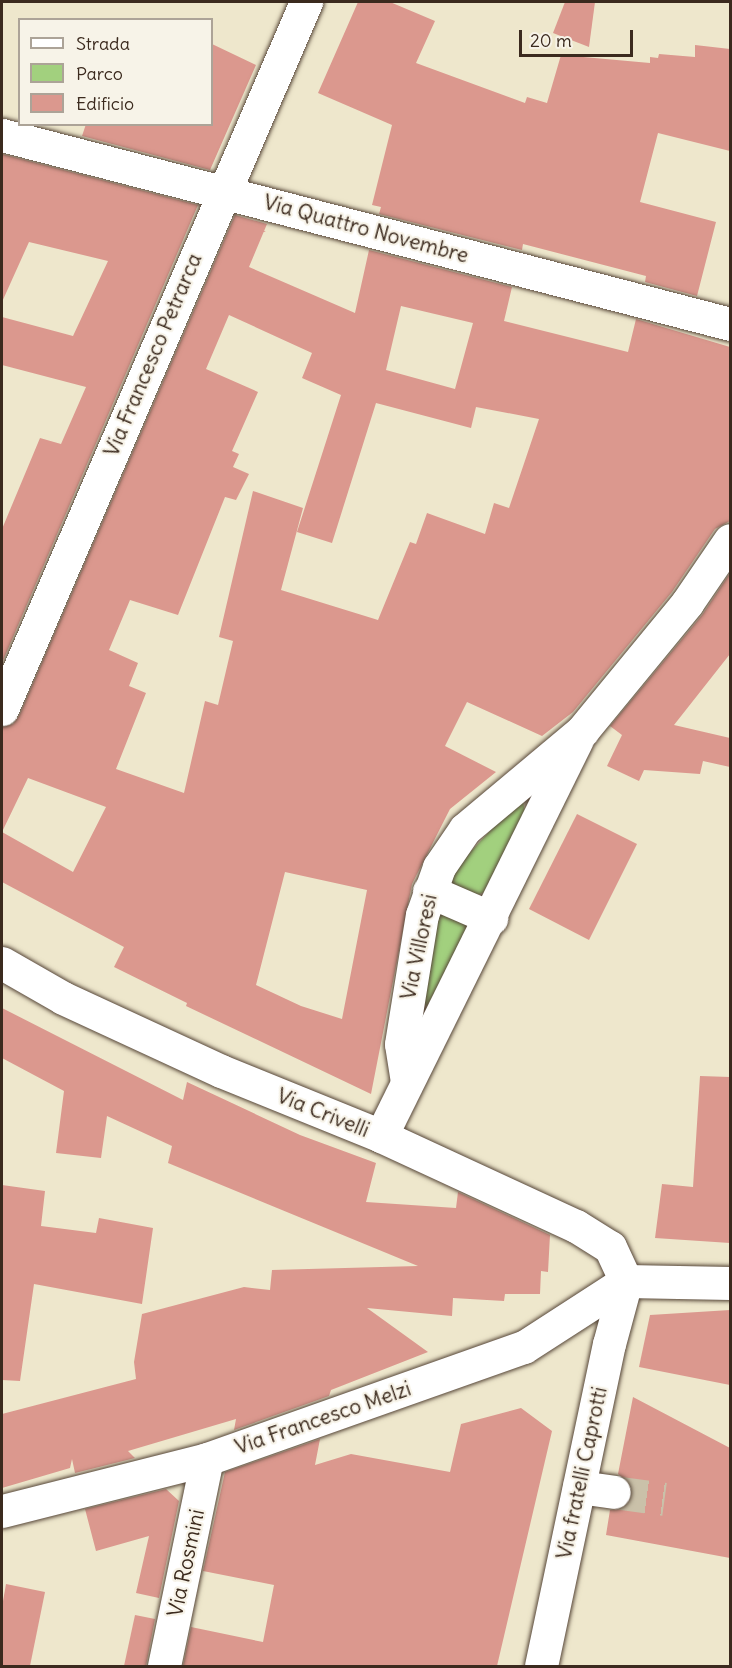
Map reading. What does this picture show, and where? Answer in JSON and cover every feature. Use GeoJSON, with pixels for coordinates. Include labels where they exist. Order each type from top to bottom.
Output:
{"type":"FeatureCollection","features":[{"type":"Feature","properties":{"kind":"street","name":"Via Francesco Petrarca"},"geometry":{"type":"LineString","coordinates":[[2,709],[306,2]]}},
{"type":"Feature","properties":{"kind":"street","name":"Via Quattro Novembre"},"geometry":{"type":"LineString","coordinates":[[2,135],[730,324]]}},
{"type":"Feature","properties":{"kind":"street","name":"Via Villoresi"},"geometry":{"type":"LineString","coordinates":[[407,1082],[401,1044],[429,891],[439,867],[465,828],[582,731],[687,603],[730,540]]}},
{"type":"Feature","properties":{"kind":"street","name":"Via Villoresi"},"geometry":{"type":"LineString","coordinates":[[381,1136],[582,731]]}},
{"type":"Feature","properties":{"kind":"street"},"geometry":{"type":"LineString","coordinates":[[429,891],[491,918]]}},
{"type":"Feature","properties":{"kind":"street","name":"Via Crivelli"},"geometry":{"type":"LineString","coordinates":[[2,963],[63,998],[220,1071],[381,1136],[576,1226],[610,1247],[626,1281]]}},
{"type":"Feature","properties":{"kind":"street"},"geometry":{"type":"LineString","coordinates":[[626,1281],[730,1283]]}},
{"type":"Feature","properties":{"kind":"street","name":"Via Francesco Melzi"},"geometry":{"type":"LineString","coordinates":[[2,1511],[207,1459],[524,1347],[626,1281]]}},
{"type":"Feature","properties":{"kind":"street","name":"Via fratelli Caprotti"},"geometry":{"type":"LineString","coordinates":[[541,1666],[626,1281]]}},
{"type":"Feature","properties":{"kind":"street","name":"Via Rosmini"},"geometry":{"type":"LineString","coordinates":[[164,1666],[207,1459]]}},
{"type":"Feature","properties":{"kind":"street"},"geometry":{"type":"LineString","coordinates":[[579,1487],[614,1492]]}},
{"type":"Feature","properties":{"kind":"green space"},"geometry":{"type":"Polygon","coordinates":[[[523,802],[525,812],[485,892],[477,895],[452,884],[449,875],[514,805],[523,802]]]}},
{"type":"Feature","properties":{"kind":"green space"},"geometry":{"type":"Polygon","coordinates":[[[443,912],[466,923],[468,932],[427,1006],[420,1001],[434,919],[443,912]]]}},
{"type":"Feature","properties":{"kind":"building"},"geometry":{"type":"Polygon","coordinates":[[[358,2],[390,2],[435,21],[416,63],[525,103],[527,97],[547,103],[561,55],[650,63],[650,57],[658,58],[659,54],[695,57],[695,45],[730,49],[730,151],[658,133],[640,202],[716,222],[697,296],[645,282],[646,276],[523,244],[522,250],[379,214],[381,207],[372,205],[392,125],[318,93],[358,2]]]}},
{"type":"Feature","properties":{"kind":"building"},"geometry":{"type":"Polygon","coordinates":[[[565,2],[595,2],[589,47],[553,33],[565,2]]]}},
{"type":"Feature","properties":{"kind":"building"},"geometry":{"type":"Polygon","coordinates":[[[213,44],[256,65],[210,170],[82,136],[85,126],[213,126],[213,44]]]}},
{"type":"Feature","properties":{"kind":"building"},"geometry":{"type":"Polygon","coordinates":[[[2,154],[198,205],[2,663],[2,529],[40,438],[61,444],[86,387],[2,365],[2,317],[73,336],[108,261],[29,242],[2,302],[2,154]]]}},
{"type":"Feature","properties":{"kind":"building"},"geometry":{"type":"Polygon","coordinates":[[[235,215],[267,224],[249,267],[355,313],[369,250],[512,287],[504,321],[628,352],[636,319],[730,347],[730,521],[715,529],[672,592],[573,712],[542,736],[467,702],[445,746],[496,772],[450,809],[412,884],[371,1094],[186,1006],[187,1003],[114,967],[124,947],[2,882],[2,832],[2,727],[13,724],[19,716],[235,215]],[[401,306],[386,370],[455,389],[473,323],[401,306]],[[229,315],[206,369],[258,392],[232,451],[239,454],[233,467],[249,474],[236,500],[225,497],[178,615],[130,600],[109,650],[138,663],[129,686],[146,693],[116,769],[184,793],[205,701],[218,705],[233,641],[219,637],[253,491],[303,508],[281,590],[378,620],[410,542],[416,544],[427,513],[485,534],[494,503],[509,508],[539,419],[476,407],[471,428],[376,403],[332,543],[297,532],[341,395],[302,378],[312,353],[229,315]],[[28,778],[2,832],[73,872],[106,807],[28,778]],[[285,872],[256,985],[301,1006],[342,1019],[367,890],[285,872]]]}},
{"type":"Feature","properties":{"kind":"building"},"geometry":{"type":"Polygon","coordinates":[[[730,573],[730,654],[674,725],[730,738],[730,767],[703,761],[700,774],[644,770],[639,781],[607,766],[622,735],[610,726],[702,615],[730,573]]]}},
{"type":"Feature","properties":{"kind":"building"},"geometry":{"type":"Polygon","coordinates":[[[577,814],[637,844],[589,940],[529,909],[577,814]]]}},
{"type":"Feature","properties":{"kind":"building"},"geometry":{"type":"Polygon","coordinates":[[[2,1008],[183,1100],[187,1082],[300,1135],[376,1163],[366,1202],[456,1208],[458,1192],[550,1235],[548,1272],[541,1271],[540,1294],[505,1294],[504,1301],[453,1298],[452,1316],[367,1308],[428,1352],[331,1390],[329,1396],[234,1430],[236,1419],[128,1451],[135,1458],[75,1473],[72,1459],[70,1468],[2,1488],[2,1414],[136,1379],[134,1362],[142,1314],[244,1287],[270,1290],[272,1270],[418,1266],[168,1163],[172,1146],[107,1116],[101,1158],[56,1153],[64,1091],[2,1058],[2,1008]]]}},
{"type":"Feature","properties":{"kind":"building"},"geometry":{"type":"Polygon","coordinates":[[[700,1076],[730,1077],[730,1243],[655,1238],[662,1184],[693,1187],[700,1076]]]}},
{"type":"Feature","properties":{"kind":"building"},"geometry":{"type":"Polygon","coordinates":[[[2,1185],[45,1191],[41,1226],[96,1233],[99,1218],[153,1228],[142,1304],[34,1284],[20,1381],[2,1380],[2,1185]]]}},
{"type":"Feature","properties":{"kind":"building"},"geometry":{"type":"Polygon","coordinates":[[[730,1310],[730,1385],[639,1367],[650,1315],[730,1310]]]}},
{"type":"Feature","properties":{"kind":"building"},"geometry":{"type":"Polygon","coordinates":[[[633,1397],[730,1448],[730,1558],[606,1535],[610,1510],[621,1509],[632,1495],[631,1485],[618,1474],[633,1397]]]}},
{"type":"Feature","properties":{"kind":"building"},"geometry":{"type":"Polygon","coordinates":[[[521,1408],[552,1431],[497,1666],[183,1666],[191,1627],[263,1642],[274,1585],[203,1571],[225,1472],[320,1439],[315,1465],[351,1454],[450,1472],[461,1424],[521,1408]]]}},
{"type":"Feature","properties":{"kind":"building"},"geometry":{"type":"Polygon","coordinates":[[[166,1489],[179,1501],[159,1598],[136,1593],[149,1536],[96,1551],[85,1509],[166,1489]]]}},
{"type":"Feature","properties":{"kind":"building"},"geometry":{"type":"Polygon","coordinates":[[[6,1584],[45,1592],[30,1666],[2,1666],[2,1607],[6,1584]]]}},
{"type":"Feature","properties":{"kind":"building"},"geometry":{"type":"Polygon","coordinates":[[[135,1615],[155,1619],[146,1666],[124,1666],[135,1615]]]}},
{"type":"Feature","properties":{"kind":"tunnel"},"geometry":{"type":"LineString","coordinates":[[614,1492],[665,1499]]}}]}
